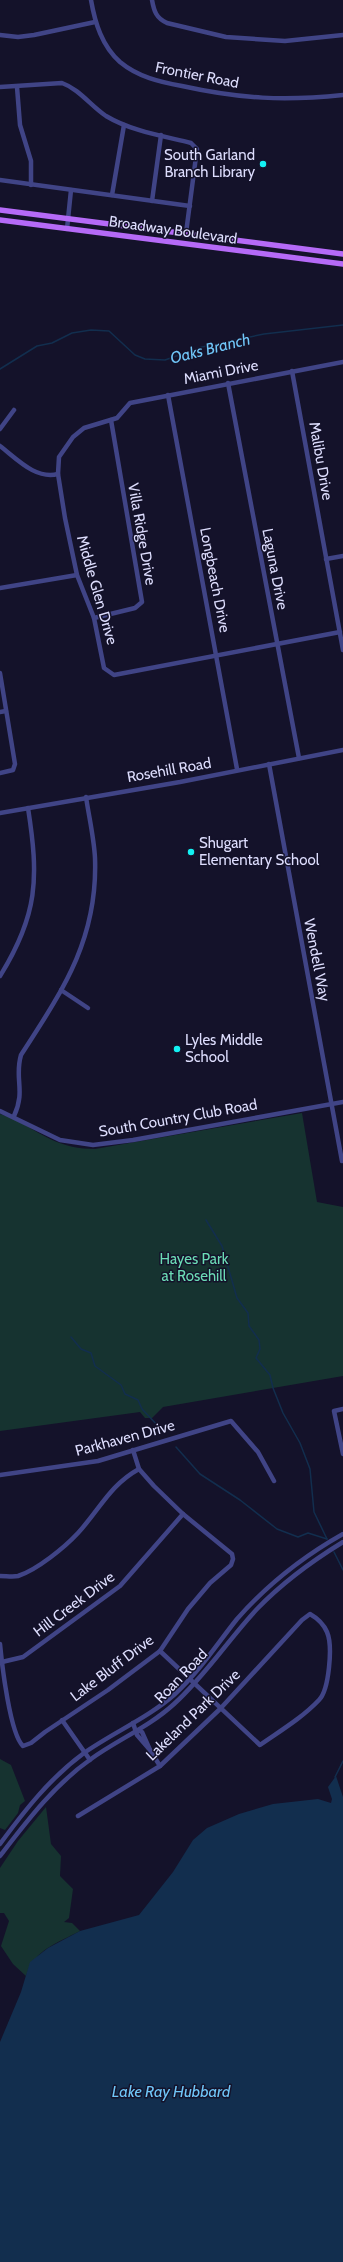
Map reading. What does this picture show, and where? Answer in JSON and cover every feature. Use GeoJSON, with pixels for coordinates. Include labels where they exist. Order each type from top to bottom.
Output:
{"type":"FeatureCollection","features":[{"type":"Feature","properties":{"kind":"main road","name":"Broadway Boulevard"},"geometry":{"type":"LineString","coordinates":[[0,210],[343,254]]}},
{"type":"Feature","properties":{"kind":"main road","name":"Broadway Boulevard"},"geometry":{"type":"LineString","coordinates":[[0,220],[343,264]]}},
{"type":"Feature","properties":{"kind":"street","name":"Frontier Road"},"geometry":{"type":"LineString","coordinates":[[91,0],[95,22],[106,47],[120,62],[143,76],[222,95],[269,100],[343,95]]}},
{"type":"Feature","properties":{"kind":"street"},"geometry":{"type":"LineString","coordinates":[[152,0],[155,13],[160,20],[226,37],[286,41],[343,35]]}},
{"type":"Feature","properties":{"kind":"street"},"geometry":{"type":"LineString","coordinates":[[0,35],[18,37],[34,35],[95,22]]}},
{"type":"Feature","properties":{"kind":"street"},"geometry":{"type":"LineString","coordinates":[[0,87],[62,83],[70,86],[92,106],[124,125],[160,136],[191,143],[197,149],[186,233]]}},
{"type":"Feature","properties":{"kind":"street"},"geometry":{"type":"LineString","coordinates":[[17,87],[20,125],[31,161],[31,185]]}},
{"type":"Feature","properties":{"kind":"street"},"geometry":{"type":"LineString","coordinates":[[112,195],[124,125]]}},
{"type":"Feature","properties":{"kind":"street"},"geometry":{"type":"LineString","coordinates":[[152,201],[160,136]]}},
{"type":"Feature","properties":{"kind":"street"},"geometry":{"type":"LineString","coordinates":[[0,180],[190,206]]}},
{"type":"Feature","properties":{"kind":"street"},"geometry":{"type":"LineString","coordinates":[[67,229],[71,190]]}},
{"type":"Feature","properties":{"kind":"street","name":"Miami Drive"},"geometry":{"type":"LineString","coordinates":[[111,420],[122,415],[130,403],[343,362]]}},
{"type":"Feature","properties":{"kind":"street","name":"Malibu Drive"},"geometry":{"type":"LineString","coordinates":[[292,371],[343,650]]}},
{"type":"Feature","properties":{"kind":"street","name":"Laguna Drive"},"geometry":{"type":"LineString","coordinates":[[228,383],[299,758]]}},
{"type":"Feature","properties":{"kind":"street","name":"Longbeach Drive"},"geometry":{"type":"LineString","coordinates":[[168,395],[237,770]]}},
{"type":"Feature","properties":{"kind":"street"},"geometry":{"type":"LineString","coordinates":[[0,429],[14,410]]}},
{"type":"Feature","properties":{"kind":"street","name":"Middle Glen Drive"},"geometry":{"type":"LineString","coordinates":[[111,420],[84,428],[73,437],[59,457],[58,474],[77,574],[94,618],[104,668],[110,674],[114,675],[216,655]]}},
{"type":"Feature","properties":{"kind":"street","name":"Villa Ridge Drive"},"geometry":{"type":"LineString","coordinates":[[94,618],[134,608],[142,602],[111,420]]}},
{"type":"Feature","properties":{"kind":"street"},"geometry":{"type":"LineString","coordinates":[[0,446],[37,473],[48,477],[58,474]]}},
{"type":"Feature","properties":{"kind":"street"},"geometry":{"type":"LineString","coordinates":[[326,560],[343,556]]}},
{"type":"Feature","properties":{"kind":"street"},"geometry":{"type":"LineString","coordinates":[[0,588],[77,574]]}},
{"type":"Feature","properties":{"kind":"street"},"geometry":{"type":"LineString","coordinates":[[216,655],[340,632]]}},
{"type":"Feature","properties":{"kind":"street"},"geometry":{"type":"LineString","coordinates":[[0,673],[15,764],[14,768],[10,771],[0,773]]}},
{"type":"Feature","properties":{"kind":"street"},"geometry":{"type":"LineString","coordinates":[[0,712],[6,710]]}},
{"type":"Feature","properties":{"kind":"street","name":"Rosehill Road"},"geometry":{"type":"LineString","coordinates":[[0,813],[180,782],[343,750]]}},
{"type":"Feature","properties":{"kind":"street","name":"Wendell Way"},"geometry":{"type":"LineString","coordinates":[[269,764],[342,1161]]}},
{"type":"Feature","properties":{"kind":"street"},"geometry":{"type":"LineString","coordinates":[[14,1116],[21,1093],[18,1067],[21,1055],[61,990],[83,946],[94,894],[95,857],[86,797]]}},
{"type":"Feature","properties":{"kind":"street"},"geometry":{"type":"LineString","coordinates":[[0,976],[27,926],[35,889],[33,840],[28,808]]}},
{"type":"Feature","properties":{"kind":"street"},"geometry":{"type":"LineString","coordinates":[[61,990],[88,1008]]}},
{"type":"Feature","properties":{"kind":"street","name":"South Country Club Road"},"geometry":{"type":"LineString","coordinates":[[0,1111],[14,1116],[60,1140],[93,1145],[133,1140],[343,1102]]}},
{"type":"Feature","properties":{"kind":"street"},"geometry":{"type":"LineString","coordinates":[[343,1409],[334,1411],[343,1454]]}},
{"type":"Feature","properties":{"kind":"street","name":"Parkhaven Drive"},"geometry":{"type":"LineString","coordinates":[[0,1475],[98,1461],[231,1422],[258,1452],[274,1480]]}},
{"type":"Feature","properties":{"kind":"street"},"geometry":{"type":"LineString","coordinates":[[133,1450],[139,1469],[183,1514]]}},
{"type":"Feature","properties":{"kind":"street"},"geometry":{"type":"LineString","coordinates":[[0,1576],[17,1576],[35,1567],[65,1544],[78,1533],[114,1486],[124,1477],[139,1469]]}},
{"type":"Feature","properties":{"kind":"street","name":"Lake Bluff Drive"},"geometry":{"type":"LineString","coordinates":[[2,1662],[14,1726],[19,1742],[24,1746],[31,1743],[62,1720],[108,1690],[160,1650],[188,1609],[210,1583],[231,1565],[233,1559],[232,1554],[183,1514]]}},
{"type":"Feature","properties":{"kind":"street","name":"Hill Creek Drive"},"geometry":{"type":"LineString","coordinates":[[2,1662],[24,1657],[120,1586],[183,1514]]}},
{"type":"Feature","properties":{"kind":"street","name":"Roan Road"},"geometry":{"type":"LineString","coordinates":[[0,1844],[44,1789],[85,1752],[164,1703],[190,1680],[257,1598],[295,1566],[343,1534]]}},
{"type":"Feature","properties":{"kind":"street","name":"Roan Road"},"geometry":{"type":"LineString","coordinates":[[0,1856],[47,1799],[90,1760],[166,1712],[194,1684],[270,1597],[317,1560],[343,1542]]}},
{"type":"Feature","properties":{"kind":"street","name":"Lakeland Park Drive"},"geometry":{"type":"LineString","coordinates":[[78,1816],[160,1766],[220,1709],[302,1620],[310,1614],[317,1619],[327,1632],[329,1643],[327,1679],[320,1699],[294,1722],[260,1745],[220,1709]]}},
{"type":"Feature","properties":{"kind":"street"},"geometry":{"type":"LineString","coordinates":[[0,1644],[2,1662]]}},
{"type":"Feature","properties":{"kind":"street"},"geometry":{"type":"LineString","coordinates":[[160,1650],[220,1709]]}},
{"type":"Feature","properties":{"kind":"street"},"geometry":{"type":"LineString","coordinates":[[62,1720],[90,1760]]}},
{"type":"Feature","properties":{"kind":"street"},"geometry":{"type":"LineString","coordinates":[[134,1723],[137,1730],[137,1735],[150,1750],[160,1766]]}},
{"type":"Feature","properties":{"kind":"green space","name":"Hayes Park at Rosehill"},"geometry":{"type":"Polygon","coordinates":[[[302,1113],[317,1202],[343,1207],[343,1376],[163,1407],[152,1418],[145,1418],[140,1412],[0,1431],[0,1114],[26,1125],[61,1144],[78,1148],[95,1149],[302,1113]]]}},
{"type":"Feature","properties":{"kind":"green space"},"geometry":{"type":"Polygon","coordinates":[[[0,1759],[11,1765],[25,1801],[20,1805],[18,1813],[5,1830],[0,1828],[0,1759]]]}},
{"type":"Feature","properties":{"kind":"green space"},"geometry":{"type":"Polygon","coordinates":[[[46,1807],[51,1844],[61,1856],[60,1876],[73,1889],[69,1918],[64,1922],[72,1923],[80,1931],[47,1948],[35,1960],[26,1976],[13,1964],[1,1946],[9,1921],[4,1913],[0,1913],[0,1868],[18,1841],[46,1807]]]}},
{"type":"Feature","properties":{"kind":"water","name":"Lake Ray Hubbard"},"geometry":{"type":"Polygon","coordinates":[[[336,1776],[343,1797],[343,2262],[0,2262],[0,2042],[21,1992],[30,1962],[48,1948],[80,1931],[139,1915],[173,1872],[193,1840],[207,1828],[239,1814],[273,1804],[318,1799],[331,1803],[332,1799],[328,1787],[336,1776]]]}},
{"type":"Feature","properties":{"kind":"waterway","name":"Oaks Branch"},"geometry":{"type":"LineString","coordinates":[[0,369],[37,346],[52,343],[72,333],[91,330],[109,331],[135,355],[145,359],[165,360],[202,347],[264,334],[343,325]]}},
{"type":"Feature","properties":{"kind":"waterway"},"geometry":{"type":"LineString","coordinates":[[206,1220],[222,1246],[237,1298],[248,1313],[249,1326],[259,1340],[260,1349],[256,1358],[270,1375],[273,1388],[283,1413],[300,1443],[310,1469],[314,1512],[327,1539]]}},
{"type":"Feature","properties":{"kind":"waterway"},"geometry":{"type":"LineString","coordinates":[[71,1337],[81,1349],[91,1353],[95,1366],[121,1385],[125,1394],[138,1400],[142,1409],[160,1428]]}},
{"type":"Feature","properties":{"kind":"waterway"},"geometry":{"type":"LineString","coordinates":[[176,1447],[200,1474],[240,1500],[277,1529],[298,1537],[308,1533],[327,1539]]}},
{"type":"Feature","properties":{"kind":"waterway"},"geometry":{"type":"LineString","coordinates":[[334,1552],[343,1570]]}},
{"type":"Feature","properties":{"kind":"waterway"},"geometry":{"type":"LineString","coordinates":[[335,1777],[343,1761]]}},
{"type":"Feature","properties":{"kind":"place","name":"South Garland Branch Library"},"geometry":{"type":"Point","coordinates":[263,164]}},
{"type":"Feature","properties":{"kind":"place","name":"Shugart Elementary School"},"geometry":{"type":"Point","coordinates":[191,852]}},
{"type":"Feature","properties":{"kind":"place","name":"Lyles Middle School"},"geometry":{"type":"Point","coordinates":[177,1049]}}]}
